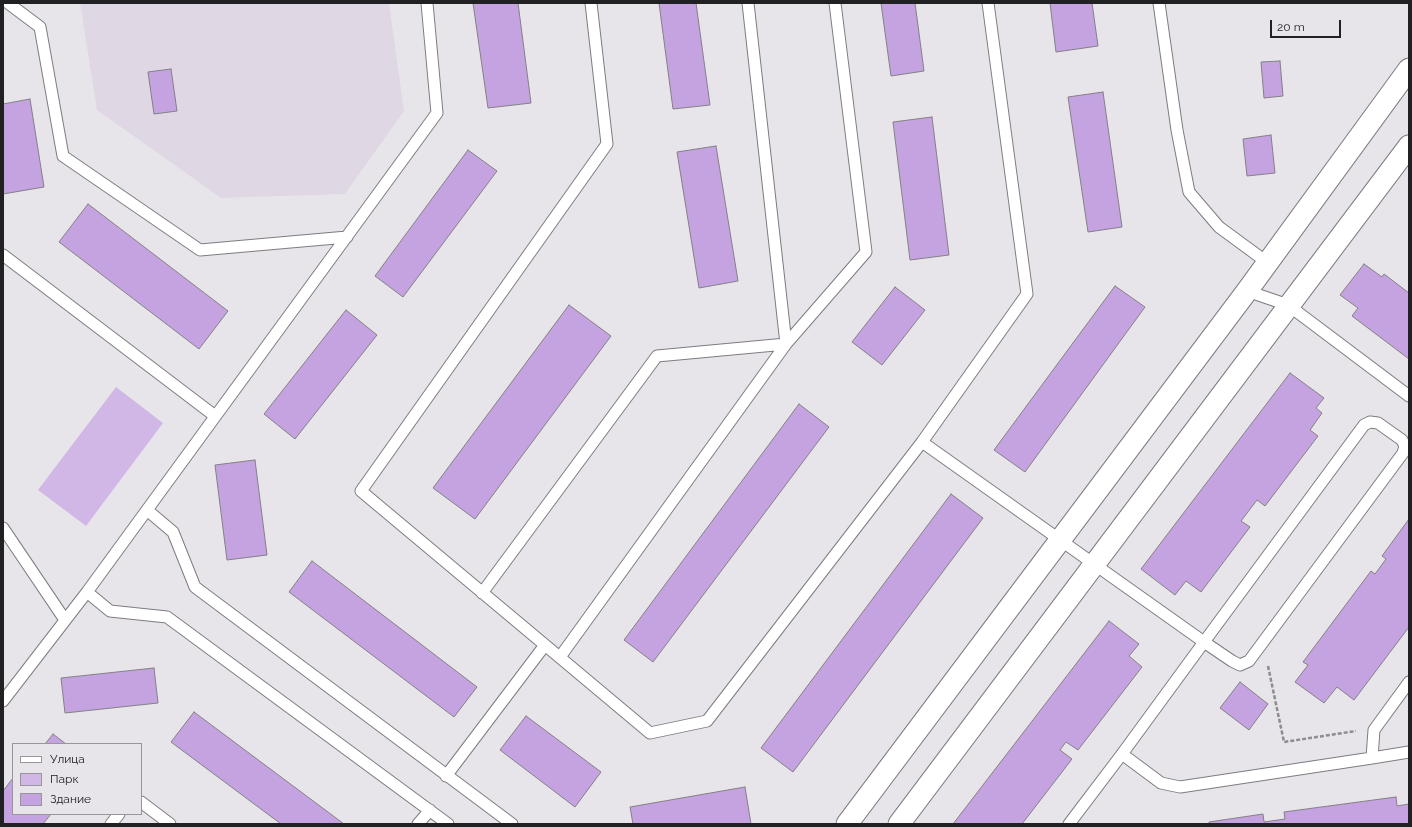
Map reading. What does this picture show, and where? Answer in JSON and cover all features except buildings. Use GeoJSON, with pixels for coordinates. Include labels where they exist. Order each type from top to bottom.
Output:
{"type":"FeatureCollection","features":[{"type":"Feature","properties":{"kind":"street"},"geometry":{"type":"LineString","coordinates":[[847,824],[1268,263],[1409,69]]}},
{"type":"Feature","properties":{"kind":"street"},"geometry":{"type":"LineString","coordinates":[[899,824],[1409,146]]}},
{"type":"Feature","properties":{"kind":"lane"},"geometry":{"type":"LineString","coordinates":[[8,3],[40,27],[63,156],[200,250],[347,237]]}},
{"type":"Feature","properties":{"kind":"lane"},"geometry":{"type":"LineString","coordinates":[[3,701],[87,592],[437,113],[427,3]]}},
{"type":"Feature","properties":{"kind":"lane"},"geometry":{"type":"LineString","coordinates":[[591,3],[607,144],[361,492],[650,733],[707,721],[922,442],[1027,294],[988,3]]}},
{"type":"Feature","properties":{"kind":"lane"},"geometry":{"type":"LineString","coordinates":[[748,3],[786,344]]}},
{"type":"Feature","properties":{"kind":"lane"},"geometry":{"type":"LineString","coordinates":[[560,657],[786,344],[866,252],[835,3]]}},
{"type":"Feature","properties":{"kind":"lane"},"geometry":{"type":"LineString","coordinates":[[1160,3],[1177,130],[1189,192],[1220,226],[1268,263]]}},
{"type":"Feature","properties":{"kind":"lane"},"geometry":{"type":"LineString","coordinates":[[3,255],[216,416]]}},
{"type":"Feature","properties":{"kind":"lane"},"geometry":{"type":"LineString","coordinates":[[1247,291],[1288,305],[1409,396]]}},
{"type":"Feature","properties":{"kind":"lane"},"geometry":{"type":"LineString","coordinates":[[482,592],[657,356],[786,344]]}},
{"type":"Feature","properties":{"kind":"lane"},"geometry":{"type":"LineString","coordinates":[[922,442],[1204,642],[1240,665],[1249,661],[1403,453],[1405,446],[1402,440],[1378,423],[1370,422],[1364,426],[1204,642],[1122,754],[1069,824]]}},
{"type":"Feature","properties":{"kind":"lane"},"geometry":{"type":"LineString","coordinates":[[147,510],[173,532],[195,587],[512,824]]}},
{"type":"Feature","properties":{"kind":"lane"},"geometry":{"type":"LineString","coordinates":[[3,528],[65,620]]}},
{"type":"Feature","properties":{"kind":"lane"},"geometry":{"type":"LineString","coordinates":[[87,592],[110,611],[167,616],[448,824]]}},
{"type":"Feature","properties":{"kind":"lane"},"geometry":{"type":"LineString","coordinates":[[446,776],[545,646]]}},
{"type":"Feature","properties":{"kind":"lane"},"geometry":{"type":"LineString","coordinates":[[1372,758],[1373,737],[1376,728],[1409,682]]}},
{"type":"Feature","properties":{"kind":"lane"},"geometry":{"type":"LineString","coordinates":[[1122,754],[1162,783],[1180,787],[1409,752]]}},
{"type":"Feature","properties":{"kind":"lane"},"geometry":{"type":"LineString","coordinates":[[142,803],[170,824]]}},
{"type":"Feature","properties":{"kind":"lane"},"geometry":{"type":"LineString","coordinates":[[418,824],[430,810]]}},
{"type":"Feature","properties":{"kind":"lane"},"geometry":{"type":"LineString","coordinates":[[111,824],[117,815]]}},
{"type":"Feature","properties":{"kind":"path"},"geometry":{"type":"LineString","coordinates":[[1263,642],[1284,742],[1376,728]]}},
{"type":"Feature","properties":{"kind":"shaded area"},"geometry":{"type":"Polygon","coordinates":[[[80,3],[389,3],[404,111],[345,194],[221,198],[97,110],[80,3]]]}},
{"type":"Feature","properties":{"kind":"green space"},"geometry":{"type":"Polygon","coordinates":[[[116,387],[163,423],[86,526],[38,490],[116,387]]]}}]}
